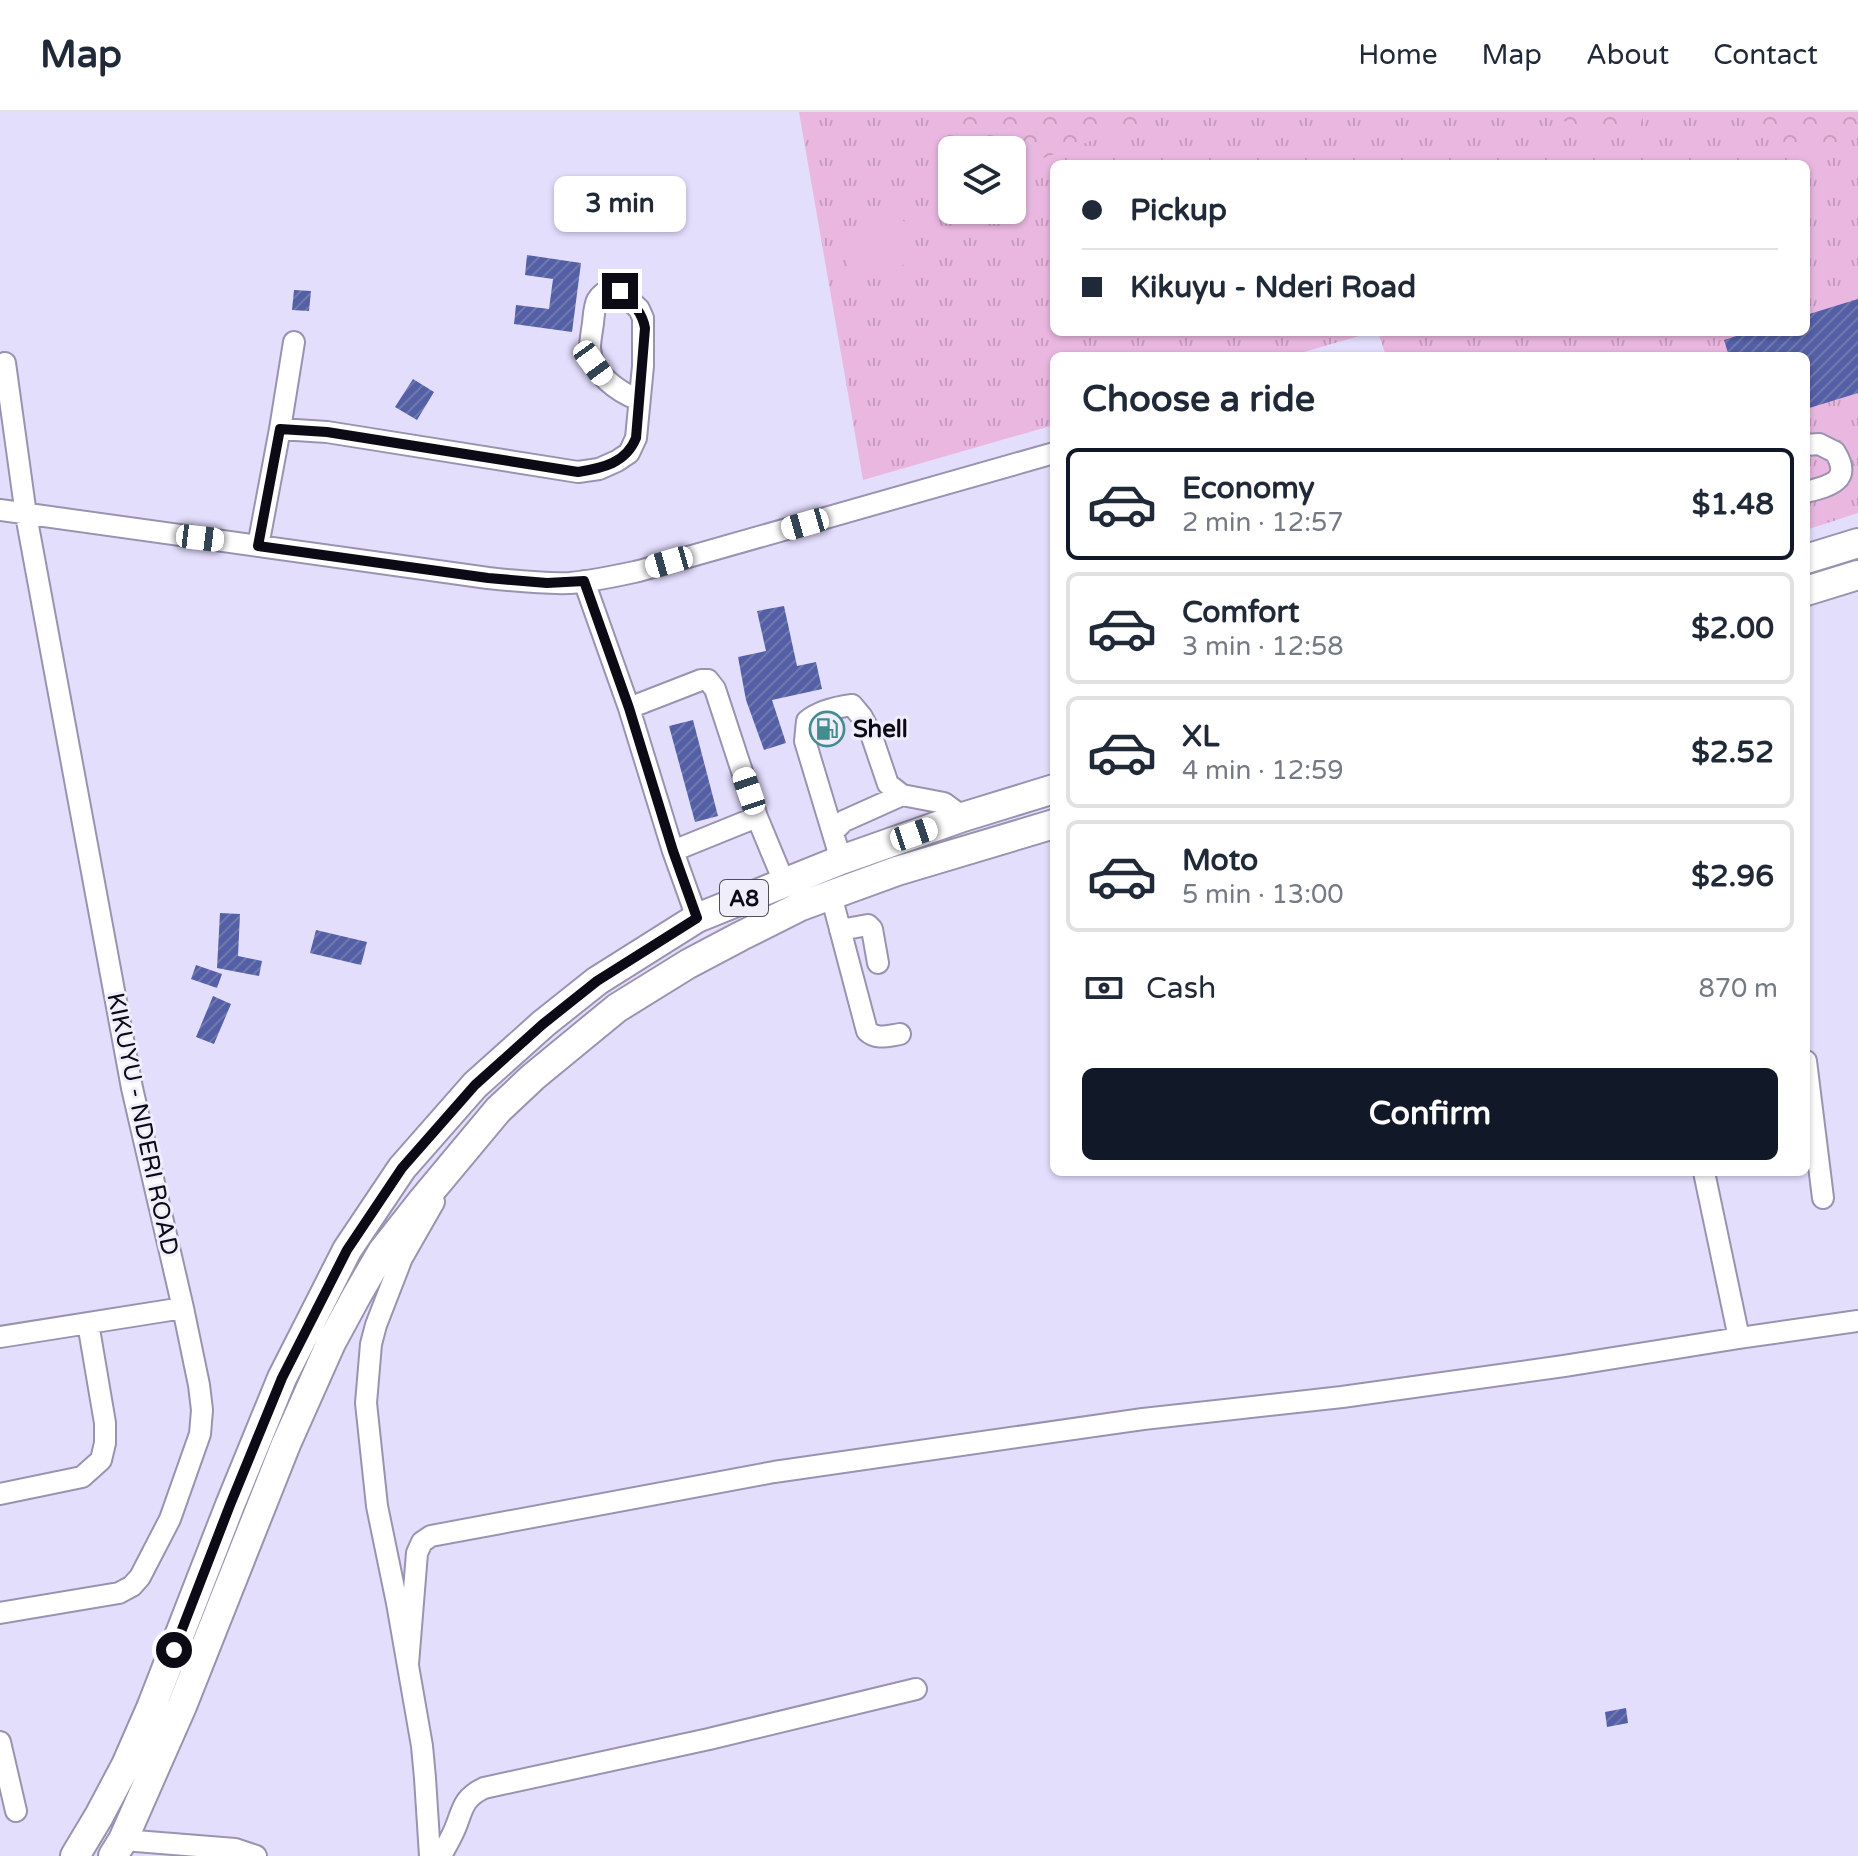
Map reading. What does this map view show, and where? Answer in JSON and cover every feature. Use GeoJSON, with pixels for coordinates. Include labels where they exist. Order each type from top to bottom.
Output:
{"type":"FeatureCollection","features":[{"type":"Feature","properties":{"kind":"highway"},"geometry":{"type":"LineString","coordinates":[[1810,558],[1858,543]]}},
{"type":"Feature","properties":{"kind":"highway"},"geometry":{"type":"LineString","coordinates":[[1810,590],[1858,575]]}},
{"type":"Feature","properties":{"kind":"highway","name":"A8"},"geometry":{"type":"LineString","coordinates":[[75,1856],[126,1765],[282,1378],[347,1250],[402,1168],[475,1085],[597,981],[697,918],[841,860],[1050,790]]}},
{"type":"Feature","properties":{"kind":"highway","name":"A8"},"geometry":{"type":"LineString","coordinates":[[118,1848],[182,1706],[286,1444],[331,1343],[382,1252],[498,1110],[617,1008],[688,964],[801,906],[897,871],[1050,825]]}},
{"type":"Feature","properties":{"kind":"street"},"geometry":{"type":"LineString","coordinates":[[280,429],[327,432],[578,472],[599,469],[629,453],[636,438],[644,353],[643,318],[639,309],[613,288],[602,293],[595,303],[590,349],[593,363],[624,394],[639,400]]}},
{"type":"Feature","properties":{"kind":"street"},"geometry":{"type":"LineString","coordinates":[[258,546],[294,342]]}},
{"type":"Feature","properties":{"kind":"street","name":"KIKUYU - NDERI ROAD"},"geometry":{"type":"LineString","coordinates":[[0,1613],[119,1593],[132,1586],[140,1577],[170,1519],[200,1434],[202,1410],[183,1308],[132,1088],[26,515],[5,363]]}},
{"type":"Feature","properties":{"kind":"street"},"geometry":{"type":"LineString","coordinates":[[1810,445],[1819,444],[1835,452],[1841,475],[1836,482],[1810,491]]}},
{"type":"Feature","properties":{"kind":"street"},"geometry":{"type":"LineString","coordinates":[[0,510],[503,580],[547,583],[584,581],[639,571],[1050,454]]}},
{"type":"Feature","properties":{"kind":"street"},"geometry":{"type":"LineString","coordinates":[[584,581],[697,918]]}},
{"type":"Feature","properties":{"kind":"street"},"geometry":{"type":"LineString","coordinates":[[629,708],[708,680],[715,689],[757,817],[784,882]]}},
{"type":"Feature","properties":{"kind":"street"},"geometry":{"type":"LineString","coordinates":[[841,860],[805,741],[807,721],[814,715],[852,705],[871,734],[888,784],[902,795],[944,803],[963,817]]}},
{"type":"Feature","properties":{"kind":"street"},"geometry":{"type":"LineString","coordinates":[[833,832],[844,821],[902,795]]}},
{"type":"Feature","properties":{"kind":"street"},"geometry":{"type":"LineString","coordinates":[[673,851],[757,817]]}},
{"type":"Feature","properties":{"kind":"street"},"geometry":{"type":"LineString","coordinates":[[831,895],[867,1031],[873,1037],[900,1034]]}},
{"type":"Feature","properties":{"kind":"street"},"geometry":{"type":"LineString","coordinates":[[840,930],[868,925],[872,929],[878,963]]}},
{"type":"Feature","properties":{"kind":"street"},"geometry":{"type":"LineString","coordinates":[[1810,1093],[1823,1198]]}},
{"type":"Feature","properties":{"kind":"street"},"geometry":{"type":"LineString","coordinates":[[430,1856],[425,1778],[371,1459],[366,1403],[371,1344],[402,1258],[441,1189],[498,1110]]}},
{"type":"Feature","properties":{"kind":"street"},"geometry":{"type":"LineString","coordinates":[[1705,1176],[1739,1338]]}},
{"type":"Feature","properties":{"kind":"street"},"geometry":{"type":"LineString","coordinates":[[0,1337],[183,1308]]}},
{"type":"Feature","properties":{"kind":"street"},"geometry":{"type":"LineString","coordinates":[[408,1664],[417,1553],[422,1542],[431,1536],[774,1472],[1143,1419],[1342,1397],[1858,1321]]}},
{"type":"Feature","properties":{"kind":"street"},"geometry":{"type":"LineString","coordinates":[[0,1494],[82,1477],[101,1460],[105,1423],[88,1323]]}},
{"type":"Feature","properties":{"kind":"street"},"geometry":{"type":"LineString","coordinates":[[441,1856],[463,1805],[474,1793],[484,1788],[709,1739],[916,1689]]}},
{"type":"Feature","properties":{"kind":"street"},"geometry":{"type":"LineString","coordinates":[[0,1742],[16,1811]]}},
{"type":"Feature","properties":{"kind":"street"},"geometry":{"type":"LineString","coordinates":[[118,1848],[235,1849],[256,1856]]}},
{"type":"Feature","properties":{"kind":"green space"},"geometry":{"type":"Polygon","coordinates":[[[799,112],[1858,112],[1858,513],[1810,529],[1810,352],[1385,352],[1379,336],[1810,336],[1810,160],[1050,160],[1050,336],[1359,336],[1304,352],[1050,352],[1050,426],[863,480],[799,112]]]}},
{"type":"Feature","properties":{"kind":"green space"},"geometry":{"type":"Polygon","coordinates":[[[942,112],[1170,112],[1026,162],[1026,136],[943,136],[942,112]]]}},
{"type":"Feature","properties":{"kind":"green space"},"geometry":{"type":"Polygon","coordinates":[[[1535,112],[1645,112],[1637,133],[1599,132],[1535,112]]]}},
{"type":"Feature","properties":{"kind":"green space"},"geometry":{"type":"Polygon","coordinates":[[[1736,112],[1858,112],[1858,136],[1826,154],[1780,141],[1736,112]]]}},
{"type":"Feature","properties":{"kind":"green space"},"geometry":{"type":"Polygon","coordinates":[[[896,216],[908,224],[911,238],[907,260],[892,273],[855,279],[846,257],[852,236],[868,223],[896,216]]]}},
{"type":"Feature","properties":{"kind":"building"},"geometry":{"type":"Polygon","coordinates":[[[527,255],[581,263],[572,332],[514,324],[516,305],[549,309],[553,279],[525,275],[527,255]]]}},
{"type":"Feature","properties":{"kind":"building"},"geometry":{"type":"Polygon","coordinates":[[[294,290],[311,291],[309,311],[292,310],[294,290]]]}},
{"type":"Feature","properties":{"kind":"building"},"geometry":{"type":"Polygon","coordinates":[[[1858,299],[1858,393],[1810,408],[1810,352],[1728,352],[1724,340],[1736,336],[1810,336],[1810,314],[1858,299]]]}},
{"type":"Feature","properties":{"kind":"building"},"geometry":{"type":"Polygon","coordinates":[[[413,379],[434,392],[417,420],[395,407],[413,379]]]}},
{"type":"Feature","properties":{"kind":"building"},"geometry":{"type":"Polygon","coordinates":[[[784,606],[797,666],[816,662],[822,689],[772,700],[786,743],[764,750],[746,700],[738,657],[766,651],[757,611],[784,606]]]}},
{"type":"Feature","properties":{"kind":"building"},"geometry":{"type":"Polygon","coordinates":[[[693,720],[718,816],[695,822],[669,726],[693,720]]]}},
{"type":"Feature","properties":{"kind":"building"},"geometry":{"type":"Polygon","coordinates":[[[220,913],[240,914],[238,956],[262,961],[259,976],[217,968],[220,913]]]}},
{"type":"Feature","properties":{"kind":"building"},"geometry":{"type":"Polygon","coordinates":[[[316,930],[367,942],[361,965],[310,953],[316,930]]]}},
{"type":"Feature","properties":{"kind":"building"},"geometry":{"type":"Polygon","coordinates":[[[196,965],[222,974],[217,988],[191,979],[196,965]]]}},
{"type":"Feature","properties":{"kind":"building"},"geometry":{"type":"Polygon","coordinates":[[[213,996],[231,1004],[214,1044],[196,1037],[213,996]]]}},
{"type":"Feature","properties":{"kind":"building"},"geometry":{"type":"Polygon","coordinates":[[[1626,1708],[1628,1723],[1607,1727],[1605,1712],[1626,1708]]]}},
{"type":"Feature","properties":{"kind":"place","name":"Shell"},"geometry":{"type":"Point","coordinates":[827,729]}},
{"type":"Feature","properties":{"kind":"route"},"geometry":{"type":"LineString","coordinates":[[174,1650],[282,1378],[347,1250],[402,1168],[475,1085],[543,1024],[597,981],[697,918],[584,581],[547,583],[488,578],[258,546],[280,429],[327,432],[578,472],[599,469],[629,453],[636,438],[645,328],[639,309],[620,291]]}}]}
